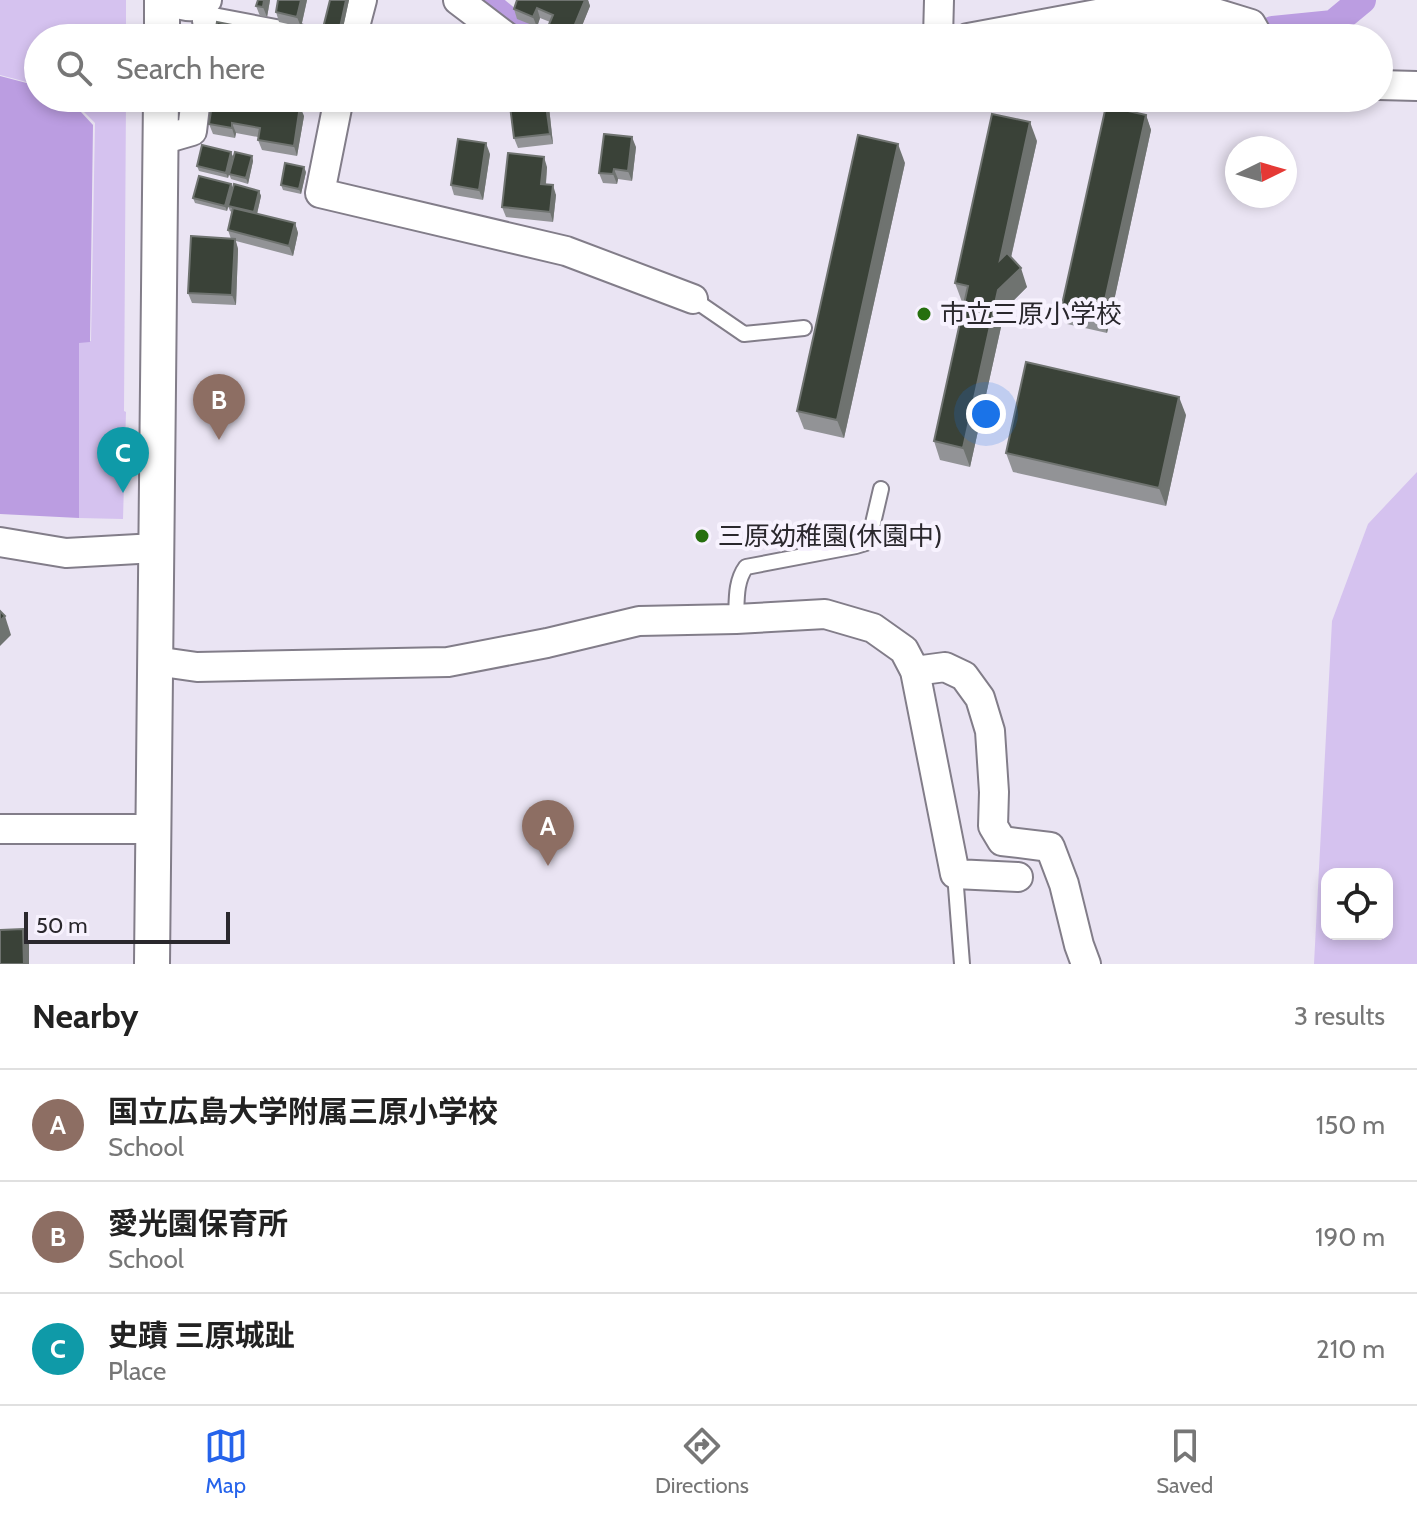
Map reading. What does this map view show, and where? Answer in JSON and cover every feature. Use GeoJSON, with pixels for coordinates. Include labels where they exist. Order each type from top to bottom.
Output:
{"type":"FeatureCollection","features":[{"type":"Feature","properties":{"kind":"street"},"geometry":{"type":"LineString","coordinates":[[162,24],[162,0],[192,8],[201,6],[208,15],[242,24]]}},
{"type":"Feature","properties":{"kind":"street"},"geometry":{"type":"LineString","coordinates":[[356,24],[362,0]]}},
{"type":"Feature","properties":{"kind":"street"},"geometry":{"type":"LineString","coordinates":[[458,0],[490,24]]}},
{"type":"Feature","properties":{"kind":"street"},"geometry":{"type":"LineString","coordinates":[[938,24],[939,0]]}},
{"type":"Feature","properties":{"kind":"street"},"geometry":{"type":"LineString","coordinates":[[1043,24],[1113,11],[1212,12],[1246,19]]}},
{"type":"Feature","properties":{"kind":"street"},"geometry":{"type":"LineString","coordinates":[[1393,85],[1417,86]]}},
{"type":"Feature","properties":{"kind":"street"},"geometry":{"type":"LineString","coordinates":[[152,964],[161,112]]}},
{"type":"Feature","properties":{"kind":"street"},"geometry":{"type":"LineString","coordinates":[[161,140],[192,131],[194,112]]}},
{"type":"Feature","properties":{"kind":"street"},"geometry":{"type":"LineString","coordinates":[[336,112],[320,193],[566,251],[693,299]]}},
{"type":"Feature","properties":{"kind":"street"},"geometry":{"type":"LineString","coordinates":[[0,542],[66,553],[156,548]]}},
{"type":"Feature","properties":{"kind":"street"},"geometry":{"type":"LineString","coordinates":[[155,661],[197,667],[448,662],[639,621],[825,614],[873,628],[904,650],[915,671],[955,874],[1018,877]]}},
{"type":"Feature","properties":{"kind":"street"},"geometry":{"type":"LineString","coordinates":[[915,671],[945,667],[964,676],[980,698],[990,731],[993,826],[1002,841],[1050,847],[1064,884],[1086,964]]}},
{"type":"Feature","properties":{"kind":"street"},"geometry":{"type":"LineString","coordinates":[[0,829],[153,829]]}},
{"type":"Feature","properties":{"kind":"lane"},"geometry":{"type":"LineString","coordinates":[[693,299],[744,334],[804,328]]}},
{"type":"Feature","properties":{"kind":"lane"},"geometry":{"type":"LineString","coordinates":[[736,619],[737,589],[740,575],[746,567],[866,543],[881,489]]}},
{"type":"Feature","properties":{"kind":"lane"},"geometry":{"type":"LineString","coordinates":[[955,874],[962,964]]}},
{"type":"Feature","properties":{"kind":"shaded area"},"geometry":{"type":"Polygon","coordinates":[[[0,0],[126,0],[126,24],[24,24],[24,81],[0,75],[0,0]]]}},
{"type":"Feature","properties":{"kind":"shaded area"},"geometry":{"type":"Polygon","coordinates":[[[0,76],[24,82],[24,112],[81,112],[93,125],[90,342],[79,343],[79,518],[0,514],[0,76]]]}},
{"type":"Feature","properties":{"kind":"shaded area"},"geometry":{"type":"Polygon","coordinates":[[[84,112],[126,112],[123,519],[79,518],[79,342],[91,341],[95,123],[84,112]]]}},
{"type":"Feature","properties":{"kind":"shaded area"},"geometry":{"type":"Polygon","coordinates":[[[1417,472],[1417,964],[1314,964],[1332,621],[1368,524],[1417,472]]]}},
{"type":"Feature","properties":{"kind":"building"},"geometry":{"type":"Polygon","coordinates":[[[258,0],[264,0],[263,7],[256,6],[258,0]]]}},
{"type":"Feature","properties":{"kind":"building"},"geometry":{"type":"Polygon","coordinates":[[[278,0],[301,0],[297,17],[276,12],[278,0]]]}},
{"type":"Feature","properties":{"kind":"building"},"geometry":{"type":"Polygon","coordinates":[[[330,0],[346,0],[341,24],[324,24],[330,0]]]}},
{"type":"Feature","properties":{"kind":"building"},"geometry":{"type":"Polygon","coordinates":[[[517,0],[585,0],[575,24],[549,24],[553,15],[537,8],[533,17],[514,9],[517,0]]]}},
{"type":"Feature","properties":{"kind":"building"},"geometry":{"type":"Polygon","coordinates":[[[211,112],[299,112],[294,146],[258,140],[260,128],[232,123],[232,128],[209,124],[211,112]]]}},
{"type":"Feature","properties":{"kind":"building"},"geometry":{"type":"Polygon","coordinates":[[[511,112],[547,112],[550,134],[514,138],[511,112]]]}},
{"type":"Feature","properties":{"kind":"building"},"geometry":{"type":"Polygon","coordinates":[[[1105,112],[1146,115],[1101,318],[1061,309],[1105,112]]]}},
{"type":"Feature","properties":{"kind":"building"},"geometry":{"type":"Polygon","coordinates":[[[992,114],[1030,122],[1000,260],[1007,253],[1021,268],[998,290],[963,448],[934,441],[968,286],[955,283],[992,114]]]}},
{"type":"Feature","properties":{"kind":"building"},"geometry":{"type":"Polygon","coordinates":[[[604,134],[632,137],[628,171],[614,169],[613,174],[599,173],[604,134]]]}},
{"type":"Feature","properties":{"kind":"building"},"geometry":{"type":"Polygon","coordinates":[[[858,135],[898,144],[837,420],[797,411],[858,135]]]}},
{"type":"Feature","properties":{"kind":"building"},"geometry":{"type":"Polygon","coordinates":[[[458,139],[486,143],[479,190],[451,185],[458,139]]]}},
{"type":"Feature","properties":{"kind":"building"},"geometry":{"type":"Polygon","coordinates":[[[202,145],[231,152],[226,173],[197,166],[202,145]]]}},
{"type":"Feature","properties":{"kind":"building"},"geometry":{"type":"Polygon","coordinates":[[[235,152],[252,156],[246,178],[229,174],[235,152]]]}},
{"type":"Feature","properties":{"kind":"building"},"geometry":{"type":"Polygon","coordinates":[[[508,153],[544,157],[541,184],[553,185],[550,212],[502,207],[508,153]]]}},
{"type":"Feature","properties":{"kind":"building"},"geometry":{"type":"Polygon","coordinates":[[[285,163],[304,167],[299,189],[281,185],[285,163]]]}},
{"type":"Feature","properties":{"kind":"building"},"geometry":{"type":"Polygon","coordinates":[[[199,176],[231,184],[225,206],[193,198],[199,176]]]}},
{"type":"Feature","properties":{"kind":"building"},"geometry":{"type":"Polygon","coordinates":[[[234,184],[259,191],[254,212],[228,206],[234,184]]]}},
{"type":"Feature","properties":{"kind":"building"},"geometry":{"type":"Polygon","coordinates":[[[233,208],[295,223],[289,246],[228,230],[233,208]]]}},
{"type":"Feature","properties":{"kind":"building"},"geometry":{"type":"Polygon","coordinates":[[[191,236],[235,239],[232,295],[188,293],[191,236]]]}},
{"type":"Feature","properties":{"kind":"building"},"geometry":{"type":"Polygon","coordinates":[[[1026,362],[1179,397],[1159,488],[1006,453],[1026,362]]]}},
{"type":"Feature","properties":{"kind":"building"},"geometry":{"type":"Polygon","coordinates":[[[23,929],[24,964],[0,964],[0,930],[23,929]]]}},
{"type":"Feature","properties":{"kind":"waterway"},"geometry":{"type":"LineString","coordinates":[[483,0],[512,24]]}},
{"type":"Feature","properties":{"kind":"waterway"},"geometry":{"type":"LineString","coordinates":[[1333,24],[1362,0]]}},
{"type":"Feature","properties":{"kind":"place","name":"市立三原小学校"},"geometry":{"type":"Point","coordinates":[924,314]}},
{"type":"Feature","properties":{"kind":"place","name":"愛光園保育所"},"geometry":{"type":"Point","coordinates":[219,440]}},
{"type":"Feature","properties":{"kind":"place","name":"史蹟 三原城趾"},"geometry":{"type":"Point","coordinates":[123,493]}},
{"type":"Feature","properties":{"kind":"place","name":"三原幼稚園(休園中)"},"geometry":{"type":"Point","coordinates":[702,536]}},
{"type":"Feature","properties":{"kind":"place","name":"国立広島大学附属三原小学校"},"geometry":{"type":"Point","coordinates":[548,866]}}]}
